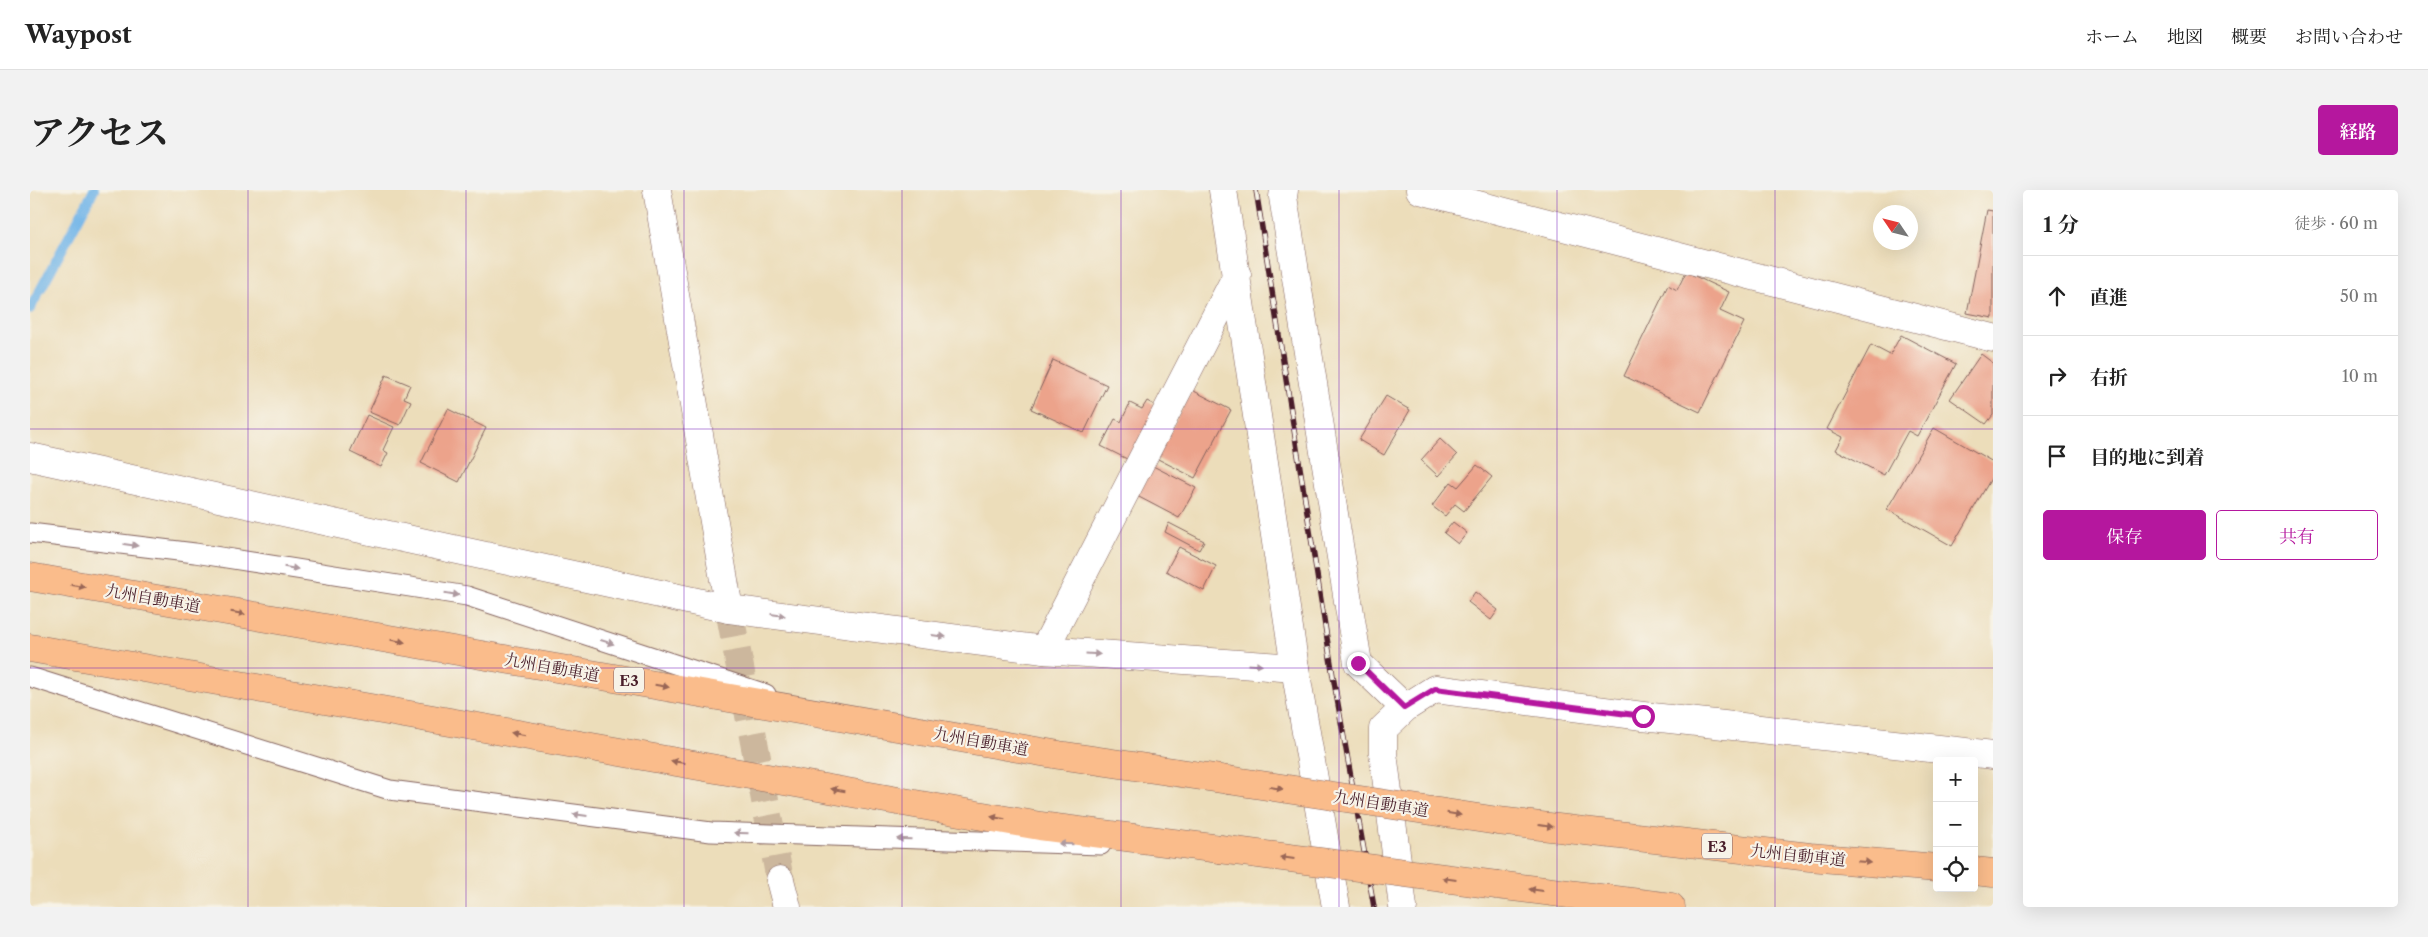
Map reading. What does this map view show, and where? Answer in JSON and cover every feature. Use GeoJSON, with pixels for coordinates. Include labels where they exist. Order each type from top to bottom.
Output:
{"type":"FeatureCollection","features":[{"type":"Feature","properties":{"kind":"highway","name":"九州自動車道"},"geometry":{"type":"LineString","coordinates":[[30,577],[1059,755],[1498,821],[1810,857],[1933,868]]}},
{"type":"Feature","properties":{"kind":"highway"},"geometry":{"type":"LineString","coordinates":[[30,648],[1040,826],[1671,907]]}},
{"type":"Feature","properties":{"kind":"highway"},"geometry":{"type":"LineString","coordinates":[[1978,871],[1993,873]]}},
{"type":"Feature","properties":{"kind":"street"},"geometry":{"type":"LineString","coordinates":[[657,190],[730,609]]}},
{"type":"Feature","properties":{"kind":"street"},"geometry":{"type":"LineString","coordinates":[[1223,190],[1295,668],[1336,907]]}},
{"type":"Feature","properties":{"kind":"street"},"geometry":{"type":"LineString","coordinates":[[1284,190],[1283,197],[1358,663],[1404,708]]}},
{"type":"Feature","properties":{"kind":"street"},"geometry":{"type":"LineString","coordinates":[[1420,190],[1993,338]]}},
{"type":"Feature","properties":{"kind":"street"},"geometry":{"type":"LineString","coordinates":[[1044,650],[1237,275]]}},
{"type":"Feature","properties":{"kind":"street"},"geometry":{"type":"LineString","coordinates":[[30,457],[730,609],[1044,650],[1295,668]]}},
{"type":"Feature","properties":{"kind":"street"},"geometry":{"type":"LineString","coordinates":[[1403,907],[1383,752],[1383,729],[1404,708],[1435,689],[1643,716],[1993,755]]}},
{"type":"Feature","properties":{"kind":"street"},"geometry":{"type":"LineString","coordinates":[[780,880],[787,907]]}},
{"type":"Feature","properties":{"kind":"lane"},"geometry":{"type":"LineString","coordinates":[[30,533],[195,553],[467,596],[830,715]]}},
{"type":"Feature","properties":{"kind":"lane"},"geometry":{"type":"LineString","coordinates":[[30,677],[390,790],[711,832],[1220,849]]}},
{"type":"Feature","properties":{"kind":"building"},"geometry":{"type":"Polygon","coordinates":[[[1987,210],[1993,211],[1993,318],[1967,313],[1987,210]]]}},
{"type":"Feature","properties":{"kind":"building"},"geometry":{"type":"Polygon","coordinates":[[[1686,272],[1729,292],[1720,311],[1744,322],[1700,412],[1624,376],[1668,285],[1677,290],[1686,272]]]}},
{"type":"Feature","properties":{"kind":"building"},"geometry":{"type":"Polygon","coordinates":[[[1901,335],[1956,364],[1917,436],[1908,431],[1884,475],[1836,450],[1843,437],[1827,429],[1871,345],[1890,355],[1901,335]]]}},
{"type":"Feature","properties":{"kind":"building"},"geometry":{"type":"Polygon","coordinates":[[[1981,354],[1993,363],[1993,415],[1986,424],[1950,399],[1981,354]]]}},
{"type":"Feature","properties":{"kind":"building"},"geometry":{"type":"Polygon","coordinates":[[[1053,360],[1107,385],[1084,433],[1031,409],[1053,360]]]}},
{"type":"Feature","properties":{"kind":"building"},"geometry":{"type":"Polygon","coordinates":[[[386,375],[410,385],[404,398],[411,401],[400,425],[369,412],[386,375]]]}},
{"type":"Feature","properties":{"kind":"building"},"geometry":{"type":"Polygon","coordinates":[[[1192,390],[1231,410],[1195,478],[1156,458],[1192,390]]]}},
{"type":"Feature","properties":{"kind":"building"},"geometry":{"type":"Polygon","coordinates":[[[1386,396],[1410,410],[1384,455],[1359,440],[1386,396]]]}},
{"type":"Feature","properties":{"kind":"building"},"geometry":{"type":"Polygon","coordinates":[[[1147,401],[1162,409],[1135,463],[1101,446],[1115,419],[1121,422],[1130,403],[1142,409],[1147,401]]]}},
{"type":"Feature","properties":{"kind":"building"},"geometry":{"type":"Polygon","coordinates":[[[448,409],[486,428],[459,482],[421,463],[448,409]]]}},
{"type":"Feature","properties":{"kind":"building"},"geometry":{"type":"Polygon","coordinates":[[[367,415],[394,427],[383,450],[388,453],[381,467],[350,452],[367,415]]]}},
{"type":"Feature","properties":{"kind":"building"},"geometry":{"type":"Polygon","coordinates":[[[1934,428],[1993,462],[1993,475],[1952,546],[1887,509],[1934,428]]]}},
{"type":"Feature","properties":{"kind":"building"},"geometry":{"type":"Polygon","coordinates":[[[1440,439],[1457,455],[1438,476],[1421,460],[1440,439]]]}},
{"type":"Feature","properties":{"kind":"building"},"geometry":{"type":"Polygon","coordinates":[[[1477,465],[1492,477],[1464,511],[1455,504],[1445,516],[1432,506],[1451,482],[1458,487],[1477,465]]]}},
{"type":"Feature","properties":{"kind":"building"},"geometry":{"type":"Polygon","coordinates":[[[1153,466],[1196,488],[1179,518],[1137,496],[1153,466]]]}},
{"type":"Feature","properties":{"kind":"building"},"geometry":{"type":"Polygon","coordinates":[[[1453,522],[1467,533],[1458,544],[1444,533],[1453,522]]]}},
{"type":"Feature","properties":{"kind":"building"},"geometry":{"type":"Polygon","coordinates":[[[1169,523],[1204,541],[1199,550],[1165,532],[1169,523]]]}},
{"type":"Feature","properties":{"kind":"building"},"geometry":{"type":"Polygon","coordinates":[[[1179,547],[1216,566],[1204,591],[1166,571],[1179,547]]]}},
{"type":"Feature","properties":{"kind":"building"},"geometry":{"type":"Polygon","coordinates":[[[1475,592],[1498,610],[1491,620],[1468,602],[1475,592]]]}},
{"type":"Feature","properties":{"kind":"waterway"},"geometry":{"type":"LineString","coordinates":[[30,309],[94,190]]}},
{"type":"Feature","properties":{"kind":"tunnel"},"geometry":{"type":"LineString","coordinates":[[729,609],[780,880]]}},
{"type":"Feature","properties":{"kind":"railway"},"geometry":{"type":"LineString","coordinates":[[1256,190],[1333,676],[1374,907]]}},
{"type":"Feature","properties":{"kind":"route"},"geometry":{"type":"LineString","coordinates":[[1358,663],[1404,708],[1435,689],[1643,716]]}}]}
